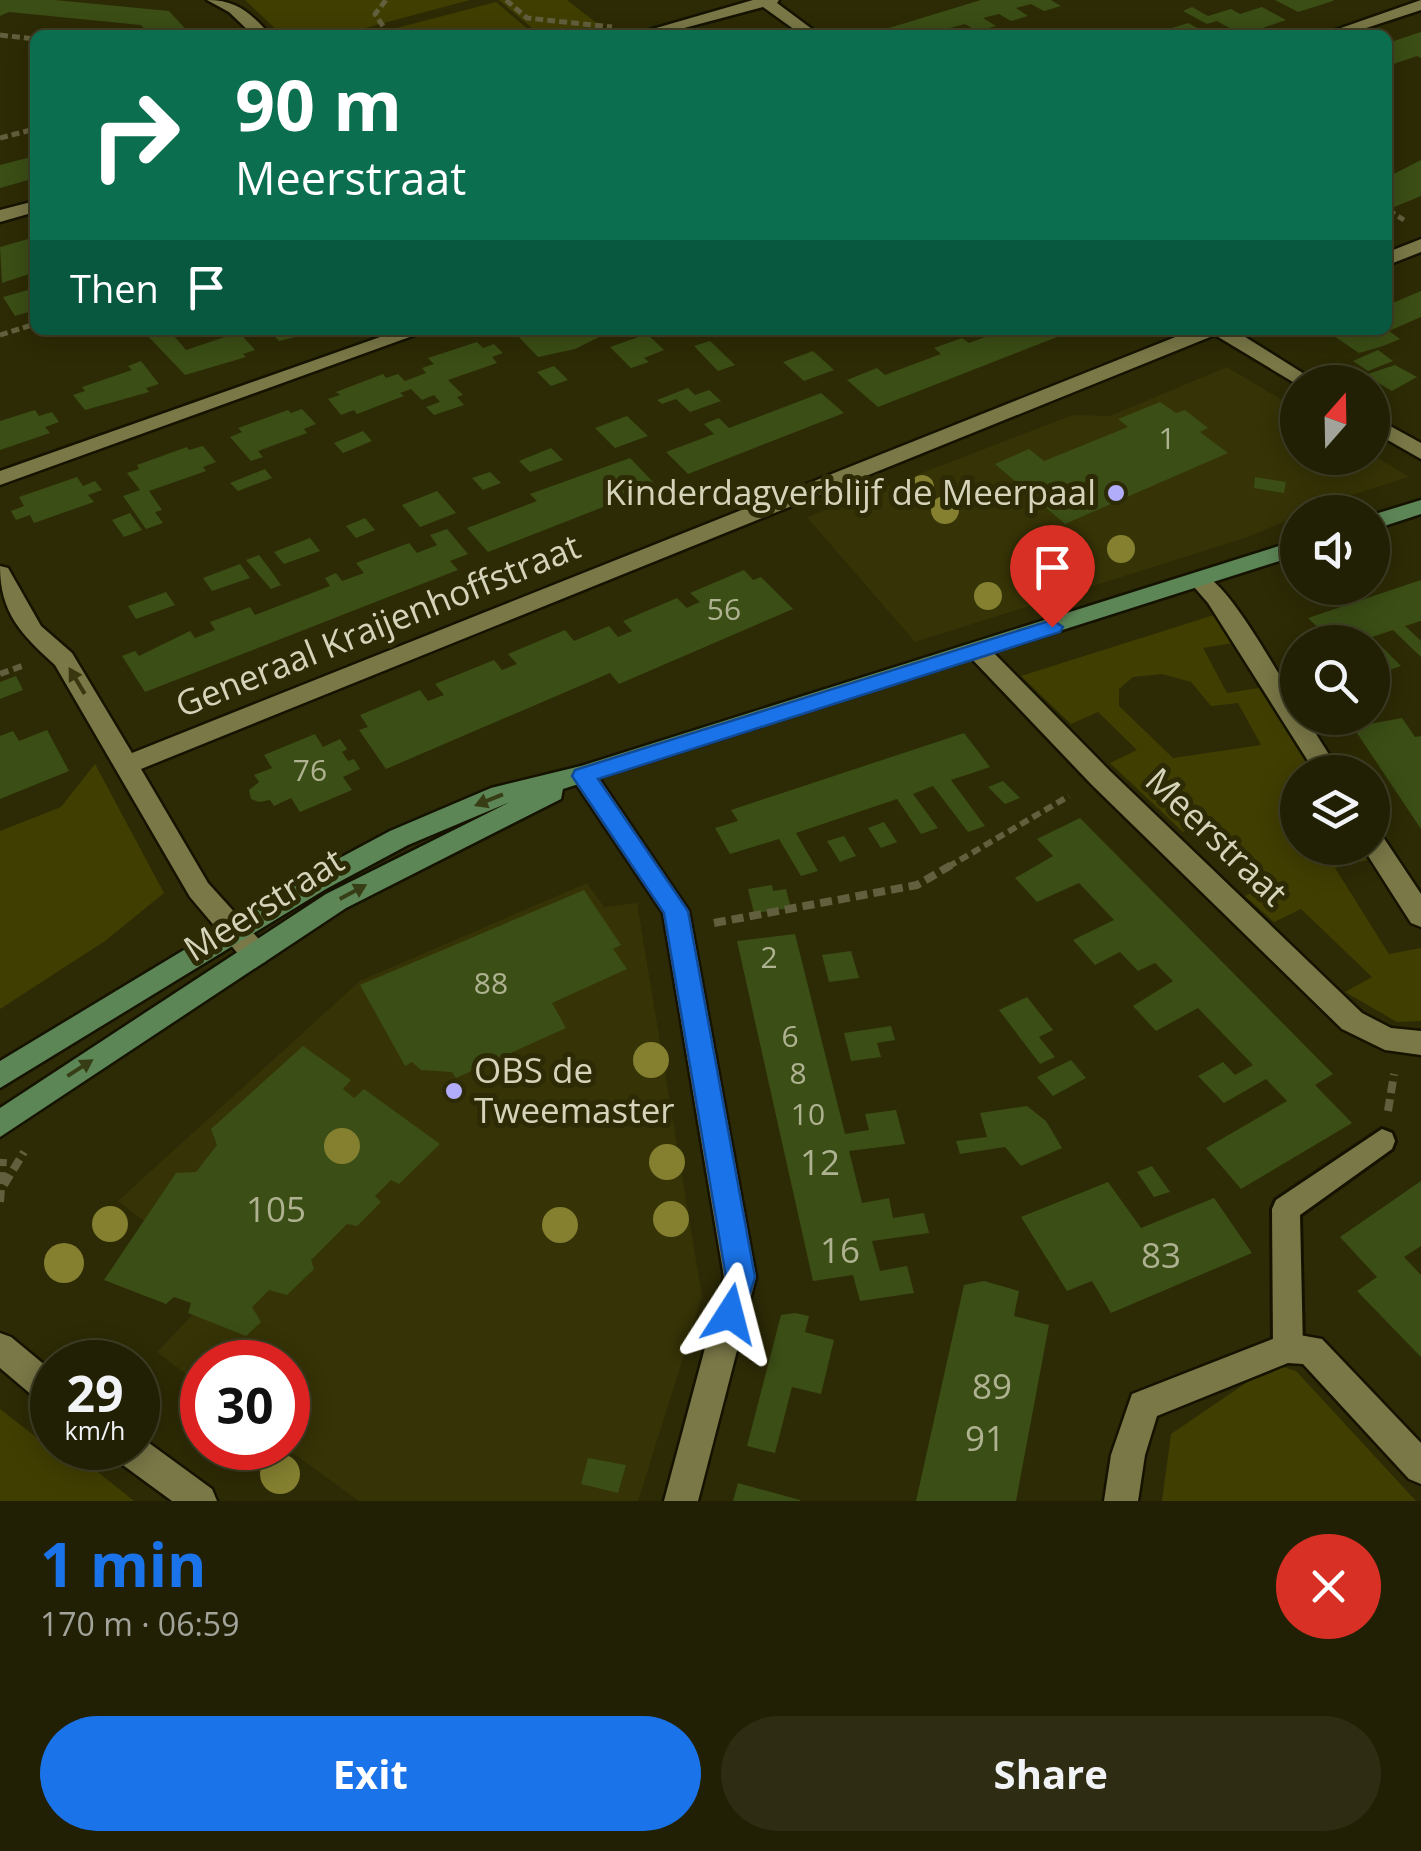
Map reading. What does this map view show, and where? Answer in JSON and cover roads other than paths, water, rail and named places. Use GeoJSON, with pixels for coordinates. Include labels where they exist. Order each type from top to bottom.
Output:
{"type":"FeatureCollection","features":[{"type":"Feature","properties":{"kind":"street"},"geometry":{"type":"LineString","coordinates":[[215,0],[235,9],[257,30]]}},
{"type":"Feature","properties":{"kind":"street"},"geometry":{"type":"LineString","coordinates":[[659,30],[766,1],[805,30]]}},
{"type":"Feature","properties":{"kind":"street"},"geometry":{"type":"LineString","coordinates":[[1344,30],[1421,5]]}},
{"type":"Feature","properties":{"kind":"street"},"geometry":{"type":"LineString","coordinates":[[0,216],[30,207]]}},
{"type":"Feature","properties":{"kind":"street"},"geometry":{"type":"LineString","coordinates":[[1392,257],[1421,245]]}},
{"type":"Feature","properties":{"kind":"street"},"geometry":{"type":"LineString","coordinates":[[0,478],[405,335]]}},
{"type":"Feature","properties":{"kind":"street","name":"Generaal Kraijenhoffstraat"},"geometry":{"type":"LineString","coordinates":[[128,764],[1199,335]]}},
{"type":"Feature","properties":{"kind":"street"},"geometry":{"type":"LineString","coordinates":[[1228,335],[1280,366]]}},
{"type":"Feature","properties":{"kind":"street"},"geometry":{"type":"LineString","coordinates":[[1390,433],[1421,452]]}},
{"type":"Feature","properties":{"kind":"street"},"geometry":{"type":"LineString","coordinates":[[1390,517],[1421,507]]}},
{"type":"Feature","properties":{"kind":"street","name":"Meerstraat"},"geometry":{"type":"LineString","coordinates":[[0,1076],[234,932],[399,838],[500,795],[583,776],[1280,554]]}},
{"type":"Feature","properties":{"kind":"street"},"geometry":{"type":"LineString","coordinates":[[0,573],[32,632],[64,660],[199,890],[254,954]]}},
{"type":"Feature","properties":{"kind":"street"},"geometry":{"type":"LineString","coordinates":[[1200,580],[1216,598],[1317,755]]}},
{"type":"Feature","properties":{"kind":"street","name":"Meerstraat"},"geometry":{"type":"LineString","coordinates":[[978,651],[1101,778],[1352,1021],[1374,1036],[1400,1044],[1421,1042]]}},
{"type":"Feature","properties":{"kind":"street"},"geometry":{"type":"LineString","coordinates":[[583,776],[676,911],[740,1277],[681,1501]]}},
{"type":"Feature","properties":{"kind":"street","name":"Meerstraat"},"geometry":{"type":"LineString","coordinates":[[0,1124],[352,893],[583,776]]}},
{"type":"Feature","properties":{"kind":"street"},"geometry":{"type":"LineString","coordinates":[[1388,865],[1421,916]]}},
{"type":"Feature","properties":{"kind":"street"},"geometry":{"type":"LineString","coordinates":[[0,1348],[30,1373]]}},
{"type":"Feature","properties":{"kind":"street"},"geometry":{"type":"LineString","coordinates":[[1121,1501],[1128,1455],[1144,1405],[1288,1348],[1311,1350],[1421,1468]]}},
{"type":"Feature","properties":{"kind":"street"},"geometry":{"type":"LineString","coordinates":[[158,1470],[200,1501]]}},
{"type":"Feature","properties":{"kind":"lane"},"geometry":{"type":"LineString","coordinates":[[1288,1348],[1286,1209],[1382,1142]]}},
{"type":"Feature","properties":{"kind":"place","name":"Kinderdagverblijf de Meerpaal"},"geometry":{"type":"Point","coordinates":[1116,493]}},
{"type":"Feature","properties":{"kind":"place","name":"OBS de Tweemaster"},"geometry":{"type":"Point","coordinates":[454,1091]}}]}
